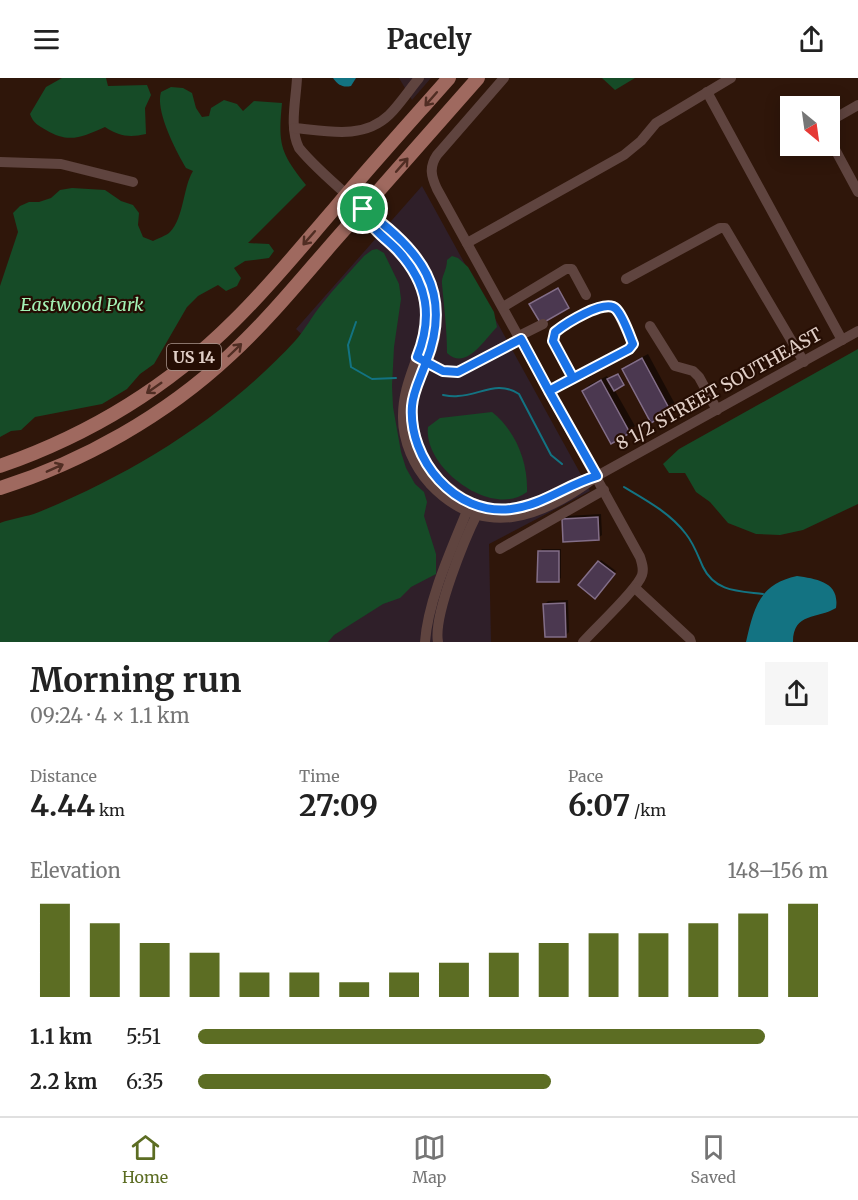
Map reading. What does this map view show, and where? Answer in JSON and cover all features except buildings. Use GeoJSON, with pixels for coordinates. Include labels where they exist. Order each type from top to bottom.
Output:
{"type":"FeatureCollection","features":[{"type":"Feature","properties":{"kind":"main road","name":"US 14"},"geometry":{"type":"LineString","coordinates":[[0,466],[57,444],[87,429],[136,400],[184,366],[243,312],[449,78]]}},
{"type":"Feature","properties":{"kind":"main road","name":"US 14"},"geometry":{"type":"LineString","coordinates":[[0,488],[50,470],[94,449],[161,409],[229,356],[249,337],[478,78]]}},
{"type":"Feature","properties":{"kind":"street"},"geometry":{"type":"LineString","coordinates":[[297,78],[294,128],[299,148],[363,209],[374,228],[399,252],[420,280],[424,294],[427,327],[422,360],[407,384],[404,403],[403,418],[409,449],[416,464],[435,489],[473,509]]}},
{"type":"Feature","properties":{"kind":"street"},"geometry":{"type":"LineString","coordinates":[[294,128],[348,132],[371,128],[390,113],[419,78]]}},
{"type":"Feature","properties":{"kind":"street"},"geometry":{"type":"LineString","coordinates":[[504,78],[437,155],[432,162],[431,172],[437,189],[640,557],[643,567],[642,576],[635,588],[583,642]]}},
{"type":"Feature","properties":{"kind":"street"},"geometry":{"type":"LineString","coordinates":[[467,243],[624,155],[642,141],[656,123],[731,78]]}},
{"type":"Feature","properties":{"kind":"street"},"geometry":{"type":"LineString","coordinates":[[707,92],[842,340]]}},
{"type":"Feature","properties":{"kind":"street"},"geometry":{"type":"LineString","coordinates":[[840,115],[858,105]]}},
{"type":"Feature","properties":{"kind":"street"},"geometry":{"type":"LineString","coordinates":[[838,156],[858,192]]}},
{"type":"Feature","properties":{"kind":"street"},"geometry":{"type":"LineString","coordinates":[[0,162],[61,164],[133,182]]}},
{"type":"Feature","properties":{"kind":"street"},"geometry":{"type":"LineString","coordinates":[[626,279],[720,228],[726,228],[804,362]]}},
{"type":"Feature","properties":{"kind":"street"},"geometry":{"type":"LineString","coordinates":[[503,307],[566,269],[572,269],[586,295]]}},
{"type":"Feature","properties":{"kind":"street"},"geometry":{"type":"LineString","coordinates":[[549,391],[629,349],[633,344],[616,309],[599,307],[555,332],[553,341],[573,378]]}},
{"type":"Feature","properties":{"kind":"street"},"geometry":{"type":"LineString","coordinates":[[422,360],[443,371],[458,372],[543,324]]}},
{"type":"Feature","properties":{"kind":"street"},"geometry":{"type":"LineString","coordinates":[[650,326],[675,366],[693,371],[699,377],[717,410]]}},
{"type":"Feature","properties":{"kind":"street","name":"8 1/2 STREET SOUTHEAST"},"geometry":{"type":"LineString","coordinates":[[473,509],[509,509],[526,506],[542,501],[577,482],[597,476],[858,331]]}},
{"type":"Feature","properties":{"kind":"street"},"geometry":{"type":"LineString","coordinates":[[500,549],[604,490]]}},
{"type":"Feature","properties":{"kind":"street"},"geometry":{"type":"LineString","coordinates":[[425,642],[426,626],[435,596],[473,509]]}},
{"type":"Feature","properties":{"kind":"street"},"geometry":{"type":"LineString","coordinates":[[438,642],[438,619],[473,509]]}},
{"type":"Feature","properties":{"kind":"street"},"geometry":{"type":"LineString","coordinates":[[635,588],[691,642]]}},
{"type":"Feature","properties":{"kind":"shaded area"},"geometry":{"type":"Polygon","coordinates":[[[399,78],[431,78],[412,100],[399,78]]]}},
{"type":"Feature","properties":{"kind":"shaded area"},"geometry":{"type":"Polygon","coordinates":[[[422,186],[590,491],[489,544],[491,642],[279,642],[344,375],[296,329],[422,186]]]}},
{"type":"Feature","properties":{"kind":"green space"},"geometry":{"type":"Polygon","coordinates":[[[62,78],[106,78],[108,86],[147,85],[151,95],[145,108],[146,134],[124,135],[105,127],[76,138],[69,138],[54,134],[39,126],[30,114],[46,87],[62,78]]]}},
{"type":"Feature","properties":{"kind":"green space"},"geometry":{"type":"Polygon","coordinates":[[[602,78],[635,78],[615,90],[602,78]]]}},
{"type":"Feature","properties":{"kind":"green space","name":"Eastwood Park"},"geometry":{"type":"Polygon","coordinates":[[[171,87],[183,88],[192,93],[196,108],[202,117],[209,116],[211,108],[224,100],[237,104],[243,111],[254,101],[282,103],[280,129],[283,147],[286,156],[306,185],[248,243],[269,244],[274,251],[269,258],[245,261],[234,268],[241,278],[237,286],[226,291],[218,285],[198,296],[187,307],[154,364],[140,374],[127,389],[102,404],[35,417],[21,430],[11,431],[0,437],[0,286],[18,232],[13,213],[20,206],[29,202],[51,198],[60,190],[72,188],[105,190],[121,201],[133,205],[139,213],[138,225],[143,237],[153,241],[168,233],[178,219],[193,171],[186,168],[172,141],[161,110],[161,92],[171,87]]]}},
{"type":"Feature","properties":{"kind":"green space"},"geometry":{"type":"Polygon","coordinates":[[[377,249],[384,253],[399,284],[401,299],[394,347],[393,407],[406,468],[415,484],[424,492],[427,502],[424,516],[436,554],[436,574],[411,587],[400,598],[383,604],[334,635],[328,642],[0,642],[0,523],[39,512],[109,480],[143,461],[208,418],[268,369],[295,341],[327,298],[364,256],[377,249]]]}},
{"type":"Feature","properties":{"kind":"green space"},"geometry":{"type":"Polygon","coordinates":[[[452,256],[468,267],[494,312],[497,327],[474,352],[461,358],[454,358],[447,353],[442,281],[447,260],[452,256]]]}},
{"type":"Feature","properties":{"kind":"green space"},"geometry":{"type":"Polygon","coordinates":[[[858,349],[858,504],[803,530],[780,535],[756,534],[728,523],[710,502],[696,492],[685,473],[669,473],[663,464],[679,449],[858,349]]]}},
{"type":"Feature","properties":{"kind":"green space"},"geometry":{"type":"Polygon","coordinates":[[[492,412],[508,428],[523,459],[527,492],[512,499],[496,499],[479,494],[462,485],[436,458],[429,443],[428,427],[440,418],[492,412]]]}},
{"type":"Feature","properties":{"kind":"water"},"geometry":{"type":"Polygon","coordinates":[[[333,78],[356,78],[351,86],[346,87],[333,78]]]}},
{"type":"Feature","properties":{"kind":"water"},"geometry":{"type":"Polygon","coordinates":[[[797,576],[826,583],[831,587],[836,599],[836,608],[802,621],[794,632],[793,642],[746,642],[752,618],[766,591],[784,580],[797,576]]]}},
{"type":"Feature","properties":{"kind":"waterway"},"geometry":{"type":"LineString","coordinates":[[356,322],[348,345],[351,367],[372,379],[396,378]]}},
{"type":"Feature","properties":{"kind":"waterway"},"geometry":{"type":"LineString","coordinates":[[443,395],[466,395],[496,388],[504,388],[519,394],[551,455],[562,464]]}},
{"type":"Feature","properties":{"kind":"waterway"},"geometry":{"type":"LineString","coordinates":[[624,487],[680,526],[703,567],[714,581],[728,589],[763,594]]}},
{"type":"Feature","properties":{"kind":"route"},"geometry":{"type":"LineString","coordinates":[[363,209],[374,228],[410,265],[420,280],[424,294],[427,327],[417,357],[426,362],[414,393],[412,407],[414,438],[428,468],[440,482],[470,503],[480,507],[509,509],[542,501],[577,482],[597,476],[549,391],[629,349],[633,344],[616,309],[599,307],[555,332],[553,341],[573,378],[549,391],[521,339],[458,372],[443,371],[426,362],[434,342],[436,321],[433,290],[423,265],[397,235],[363,209]]}}]}
